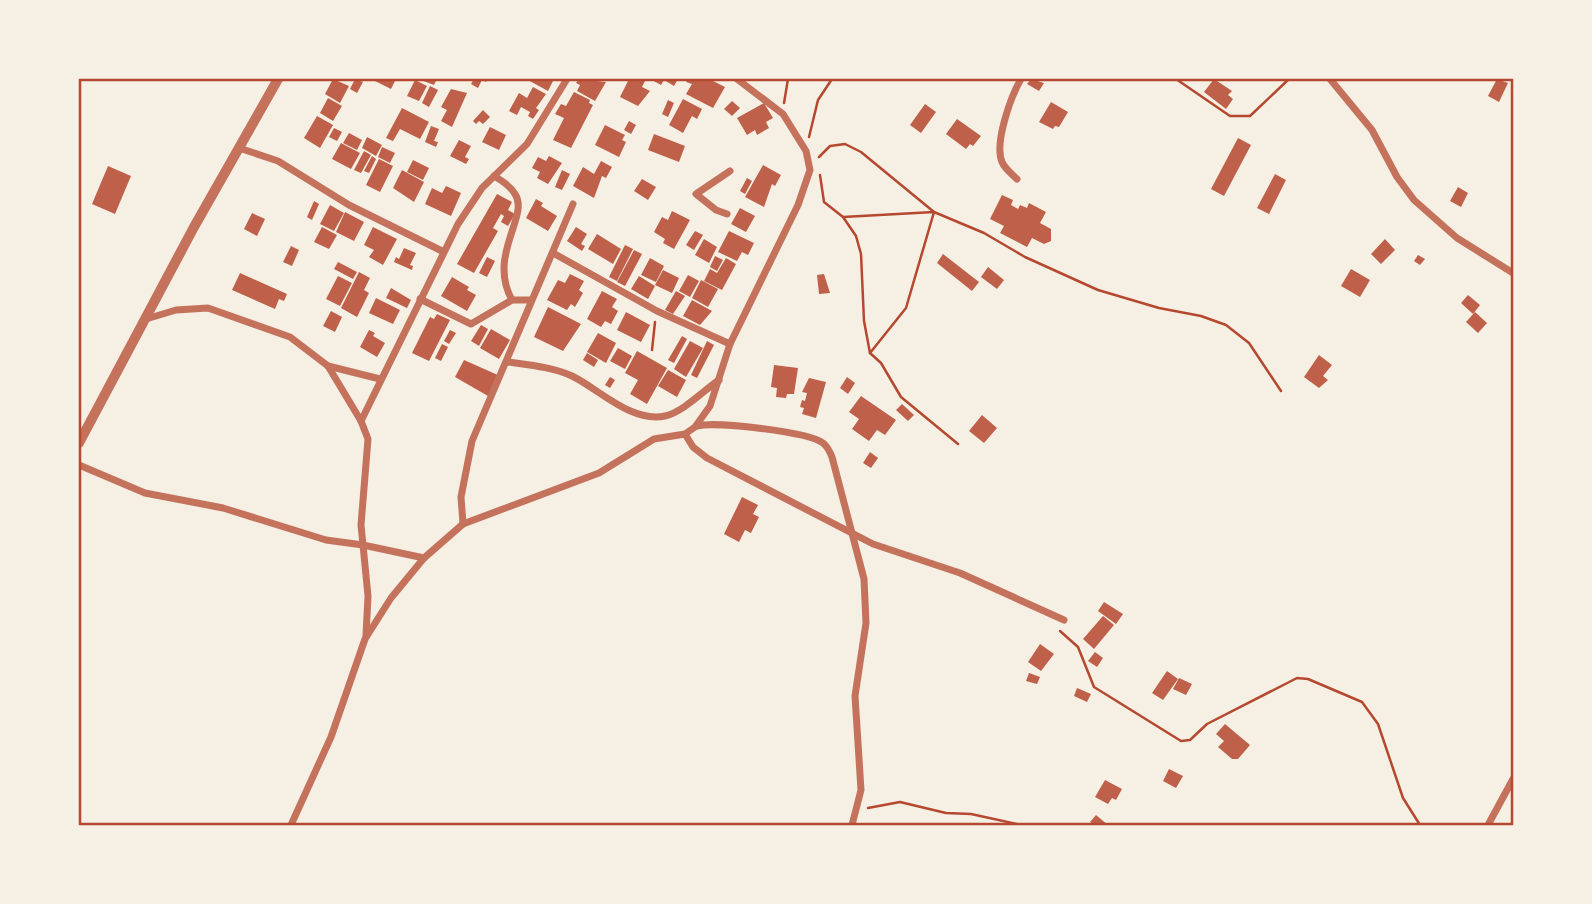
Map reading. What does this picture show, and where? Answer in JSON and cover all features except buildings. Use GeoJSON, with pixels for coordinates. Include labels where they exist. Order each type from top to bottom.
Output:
{"type":"FeatureCollection","features":[{"type":"Feature","properties":{"kind":"street"},"geometry":{"type":"LineString","coordinates":[[79,443],[278,79]]}},
{"type":"Feature","properties":{"kind":"street"},"geometry":{"type":"LineString","coordinates":[[361,421],[442,251],[469,207],[494,176],[527,144],[567,79]]}},
{"type":"Feature","properties":{"kind":"street"},"geometry":{"type":"LineString","coordinates":[[291,825],[331,737],[365,639],[391,598],[424,558],[463,524],[599,473],[654,439],[685,434],[695,427],[710,406],[730,344],[808,179],[809,162],[806,151],[783,114],[737,79]]}},
{"type":"Feature","properties":{"kind":"street"},"geometry":{"type":"LineString","coordinates":[[1017,180],[1002,164],[1000,153],[1011,100],[1021,79]]}},
{"type":"Feature","properties":{"kind":"street"},"geometry":{"type":"LineString","coordinates":[[1330,79],[1367,123],[1397,177],[1414,200],[1457,238],[1513,273]]}},
{"type":"Feature","properties":{"kind":"street"},"geometry":{"type":"LineString","coordinates":[[239,148],[278,161],[349,205],[442,251]]}},
{"type":"Feature","properties":{"kind":"street"},"geometry":{"type":"LineString","coordinates":[[727,214],[716,210],[696,194],[730,171]]}},
{"type":"Feature","properties":{"kind":"street"},"geometry":{"type":"LineString","coordinates":[[494,176],[516,195],[518,205],[503,258],[503,284],[512,300]]}},
{"type":"Feature","properties":{"kind":"street"},"geometry":{"type":"LineString","coordinates":[[463,524],[461,497],[470,450],[508,362],[530,300],[573,204]]}},
{"type":"Feature","properties":{"kind":"street"},"geometry":{"type":"LineString","coordinates":[[553,253],[657,311],[730,344]]}},
{"type":"Feature","properties":{"kind":"street"},"geometry":{"type":"LineString","coordinates":[[420,299],[471,324],[512,300],[530,300]]}},
{"type":"Feature","properties":{"kind":"street"},"geometry":{"type":"LineString","coordinates":[[144,320],[176,310],[208,308],[290,337],[328,366],[361,421],[368,439],[361,525],[368,596],[365,639]]}},
{"type":"Feature","properties":{"kind":"street"},"geometry":{"type":"LineString","coordinates":[[508,362],[551,369],[571,376],[624,407],[656,417],[670,414],[719,380]]}},
{"type":"Feature","properties":{"kind":"street"},"geometry":{"type":"LineString","coordinates":[[328,366],[380,379]]}},
{"type":"Feature","properties":{"kind":"street"},"geometry":{"type":"LineString","coordinates":[[695,427],[710,424],[737,426],[822,443],[832,457],[850,532],[863,570],[866,623],[855,696],[861,790],[852,825]]}},
{"type":"Feature","properties":{"kind":"street"},"geometry":{"type":"LineString","coordinates":[[685,434],[693,447],[707,458],[850,532],[891,552],[976,580],[1064,620]]}},
{"type":"Feature","properties":{"kind":"street"},"geometry":{"type":"LineString","coordinates":[[79,465],[145,493],[223,508],[326,540],[424,558]]}},
{"type":"Feature","properties":{"kind":"street"},"geometry":{"type":"LineString","coordinates":[[1488,825],[1513,779]]}},
{"type":"Feature","properties":{"kind":"path"},"geometry":{"type":"LineString","coordinates":[[783,114],[788,79]]}},
{"type":"Feature","properties":{"kind":"path"},"geometry":{"type":"LineString","coordinates":[[806,151],[818,100],[832,79]]}},
{"type":"Feature","properties":{"kind":"path"},"geometry":{"type":"LineString","coordinates":[[1175,79],[1230,116],[1250,116],[1289,79]]}},
{"type":"Feature","properties":{"kind":"path"},"geometry":{"type":"LineString","coordinates":[[809,162],[818,158],[830,146],[845,144],[861,152],[934,212],[984,233],[1025,257],[1098,290],[1159,309],[1201,316],[1226,325],[1249,344],[1281,391]]}},
{"type":"Feature","properties":{"kind":"path"},"geometry":{"type":"LineString","coordinates":[[818,158],[824,202],[843,217],[856,236],[861,254],[864,321],[870,353],[881,363],[901,397],[958,444]]}},
{"type":"Feature","properties":{"kind":"path"},"geometry":{"type":"LineString","coordinates":[[843,217],[934,212]]}},
{"type":"Feature","properties":{"kind":"path"},"geometry":{"type":"LineString","coordinates":[[870,353],[906,308],[934,212]]}},
{"type":"Feature","properties":{"kind":"path"},"geometry":{"type":"LineString","coordinates":[[652,350],[657,311]]}},
{"type":"Feature","properties":{"kind":"path"},"geometry":{"type":"LineString","coordinates":[[1058,628],[1078,647],[1094,687],[1181,741],[1190,740],[1207,724],[1297,678],[1308,679],[1362,702],[1378,724],[1403,798],[1420,825]]}},
{"type":"Feature","properties":{"kind":"path"},"geometry":{"type":"LineString","coordinates":[[858,807],[878,807],[900,802],[946,813],[971,814],[1021,825]]}}]}
